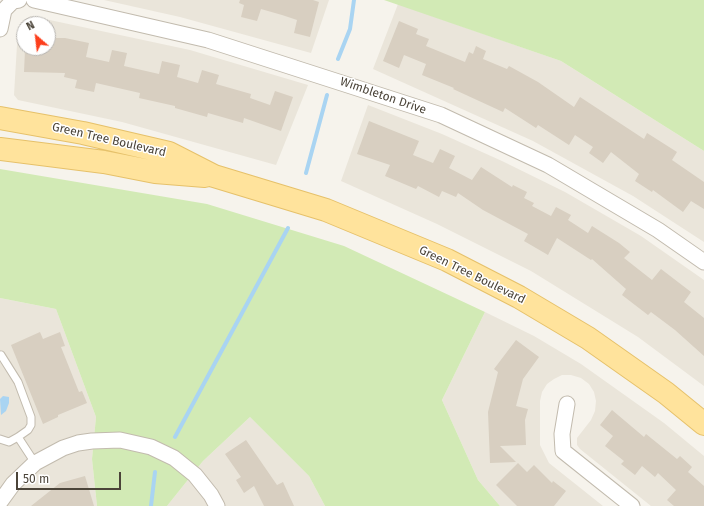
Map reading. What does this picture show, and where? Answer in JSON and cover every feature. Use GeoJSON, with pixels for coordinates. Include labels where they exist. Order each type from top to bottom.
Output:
{"type":"FeatureCollection","features":[{"type":"Feature","properties":{"kind":"main road","name":"Green Tree Boulevard"},"geometry":{"type":"LineString","coordinates":[[0,118],[83,133],[169,153],[214,176],[326,210],[448,260],[519,297],[588,338],[666,393],[704,424]]}},
{"type":"Feature","properties":{"kind":"main road","name":"Green Tree Boulevard"},"geometry":{"type":"LineString","coordinates":[[0,149],[104,162],[155,172],[214,176]]}},
{"type":"Feature","properties":{"kind":"street"},"geometry":{"type":"LineString","coordinates":[[0,29],[4,10],[13,1],[19,0]]}},
{"type":"Feature","properties":{"kind":"street","name":"Wimbleton Drive"},"geometry":{"type":"LineString","coordinates":[[34,0],[208,40],[328,77],[441,115],[548,165],[658,230],[704,262]]}},
{"type":"Feature","properties":{"kind":"street"},"geometry":{"type":"LineString","coordinates":[[567,404],[562,434],[562,451],[632,506]]}},
{"type":"Feature","properties":{"kind":"street"},"geometry":{"type":"LineString","coordinates":[[0,502],[12,484],[35,463],[63,448],[78,443],[92,441],[120,440],[151,447],[174,458],[195,475],[211,495],[217,506]]}},
{"type":"Feature","properties":{"kind":"lane"},"geometry":{"type":"LineString","coordinates":[[0,356],[1,355],[18,382],[31,417],[31,425],[28,430],[9,442],[0,439]]}},
{"type":"Feature","properties":{"kind":"lane"},"geometry":{"type":"LineString","coordinates":[[18,437],[35,463]]}},
{"type":"Feature","properties":{"kind":"shaded area"},"geometry":{"type":"Polygon","coordinates":[[[104,0],[329,0],[311,53],[180,17],[104,0]]]}},
{"type":"Feature","properties":{"kind":"shaded area"},"geometry":{"type":"Polygon","coordinates":[[[398,4],[561,61],[704,151],[704,242],[633,196],[533,141],[373,69],[398,4]]]}},
{"type":"Feature","properties":{"kind":"shaded area"},"geometry":{"type":"Polygon","coordinates":[[[56,21],[190,50],[308,85],[276,165],[122,122],[18,100],[14,95],[16,56],[56,56],[56,21]]]}},
{"type":"Feature","properties":{"kind":"shaded area"},"geometry":{"type":"Polygon","coordinates":[[[368,105],[442,134],[565,192],[641,236],[704,280],[704,386],[638,337],[531,271],[437,224],[341,181],[368,105]]]}},
{"type":"Feature","properties":{"kind":"shaded area"},"geometry":{"type":"Polygon","coordinates":[[[0,298],[56,309],[96,417],[92,459],[97,506],[0,506],[0,298]]]}},
{"type":"Feature","properties":{"kind":"shaded area"},"geometry":{"type":"Polygon","coordinates":[[[485,312],[534,336],[581,364],[664,423],[704,456],[704,506],[651,506],[580,449],[577,445],[577,438],[591,420],[595,411],[596,401],[594,392],[589,384],[581,378],[571,375],[562,375],[547,384],[542,392],[540,401],[540,445],[549,463],[603,506],[500,506],[478,480],[442,400],[485,312]]]}},
{"type":"Feature","properties":{"kind":"shaded area"},"geometry":{"type":"Polygon","coordinates":[[[250,417],[309,476],[325,506],[167,506],[203,461],[250,417]]]}},
{"type":"Feature","properties":{"kind":"green space"},"geometry":{"type":"Polygon","coordinates":[[[384,0],[704,0],[704,151],[561,61],[384,0]]]}},
{"type":"Feature","properties":{"kind":"green space"},"geometry":{"type":"Polygon","coordinates":[[[0,169],[207,204],[344,246],[485,312],[442,400],[478,480],[500,506],[325,506],[309,476],[250,417],[203,461],[167,506],[97,506],[92,459],[96,417],[56,309],[0,298],[0,169]]]}},
{"type":"Feature","properties":{"kind":"water"},"geometry":{"type":"Polygon","coordinates":[[[3,396],[9,397],[9,403],[6,411],[1,415],[0,399],[3,396]]]}},
{"type":"Feature","properties":{"kind":"building"},"geometry":{"type":"Polygon","coordinates":[[[240,0],[313,0],[319,2],[310,37],[294,33],[297,20],[282,15],[261,9],[257,21],[241,17],[244,5],[239,3],[240,0]]]}},
{"type":"Feature","properties":{"kind":"building"},"geometry":{"type":"Polygon","coordinates":[[[399,21],[418,29],[416,34],[429,39],[426,46],[465,62],[469,52],[473,54],[476,46],[486,51],[483,59],[507,69],[509,66],[538,82],[574,107],[580,97],[644,139],[647,133],[677,152],[672,160],[704,182],[704,209],[691,201],[683,212],[653,190],[652,192],[635,181],[639,174],[611,152],[603,163],[589,153],[593,147],[575,135],[569,145],[538,125],[536,128],[505,108],[503,112],[453,89],[454,88],[422,75],[426,64],[404,55],[399,68],[383,61],[399,21]]]}},
{"type":"Feature","properties":{"kind":"building"},"geometry":{"type":"Polygon","coordinates":[[[56,38],[65,38],[89,43],[86,57],[109,62],[112,50],[127,53],[124,66],[159,74],[162,61],[180,65],[177,77],[198,83],[202,70],[219,75],[216,84],[251,94],[250,98],[270,105],[275,91],[293,97],[281,131],[244,118],[243,123],[208,113],[207,117],[175,108],[175,106],[139,98],[140,93],[96,83],[94,92],[75,88],[77,80],[64,77],[65,73],[24,72],[25,56],[56,56],[56,38]]]}},
{"type":"Feature","properties":{"kind":"building"},"geometry":{"type":"Polygon","coordinates":[[[369,121],[419,141],[413,155],[433,163],[440,149],[455,156],[449,168],[472,180],[481,167],[512,187],[513,185],[527,192],[524,198],[534,203],[532,206],[551,216],[556,207],[571,215],[568,220],[588,233],[592,226],[619,243],[630,252],[624,258],[652,280],[661,269],[691,292],[684,302],[704,318],[704,356],[675,330],[651,312],[648,315],[622,295],[626,289],[592,259],[591,260],[557,238],[548,255],[524,241],[528,234],[483,210],[458,193],[456,197],[442,191],[439,197],[418,186],[416,189],[385,176],[390,165],[357,154],[369,121]]]}},
{"type":"Feature","properties":{"kind":"building"},"geometry":{"type":"Polygon","coordinates":[[[40,332],[43,339],[60,332],[65,346],[61,347],[79,392],[82,391],[87,403],[58,415],[58,417],[43,424],[11,345],[40,332]]]}},
{"type":"Feature","properties":{"kind":"building"},"geometry":{"type":"Polygon","coordinates":[[[516,340],[539,357],[523,379],[516,406],[528,409],[525,420],[526,445],[500,446],[516,462],[490,463],[488,412],[498,372],[494,369],[516,340]]]}},
{"type":"Feature","properties":{"kind":"building"},"geometry":{"type":"Polygon","coordinates":[[[612,410],[644,437],[646,434],[677,459],[680,456],[692,467],[688,472],[704,486],[704,506],[674,506],[667,500],[676,490],[658,473],[655,477],[642,466],[635,475],[621,464],[624,461],[605,446],[613,436],[600,425],[612,410]]]}},
{"type":"Feature","properties":{"kind":"building"},"geometry":{"type":"Polygon","coordinates":[[[246,440],[277,485],[283,482],[294,506],[264,506],[254,486],[244,493],[236,480],[241,477],[225,454],[246,440]]]}},
{"type":"Feature","properties":{"kind":"building"},"geometry":{"type":"Polygon","coordinates":[[[518,463],[527,472],[534,465],[552,483],[553,481],[566,491],[554,506],[517,506],[496,485],[518,463]]]}},
{"type":"Feature","properties":{"kind":"building"},"geometry":{"type":"Polygon","coordinates":[[[85,476],[94,506],[31,506],[60,483],[85,476]]]}},
{"type":"Feature","properties":{"kind":"waterway"},"geometry":{"type":"LineString","coordinates":[[338,59],[350,29],[354,0]]}},
{"type":"Feature","properties":{"kind":"waterway"},"geometry":{"type":"LineString","coordinates":[[306,173],[327,95]]}},
{"type":"Feature","properties":{"kind":"waterway"},"geometry":{"type":"LineString","coordinates":[[175,437],[288,228]]}},
{"type":"Feature","properties":{"kind":"waterway"},"geometry":{"type":"LineString","coordinates":[[151,506],[155,472]]}}]}
